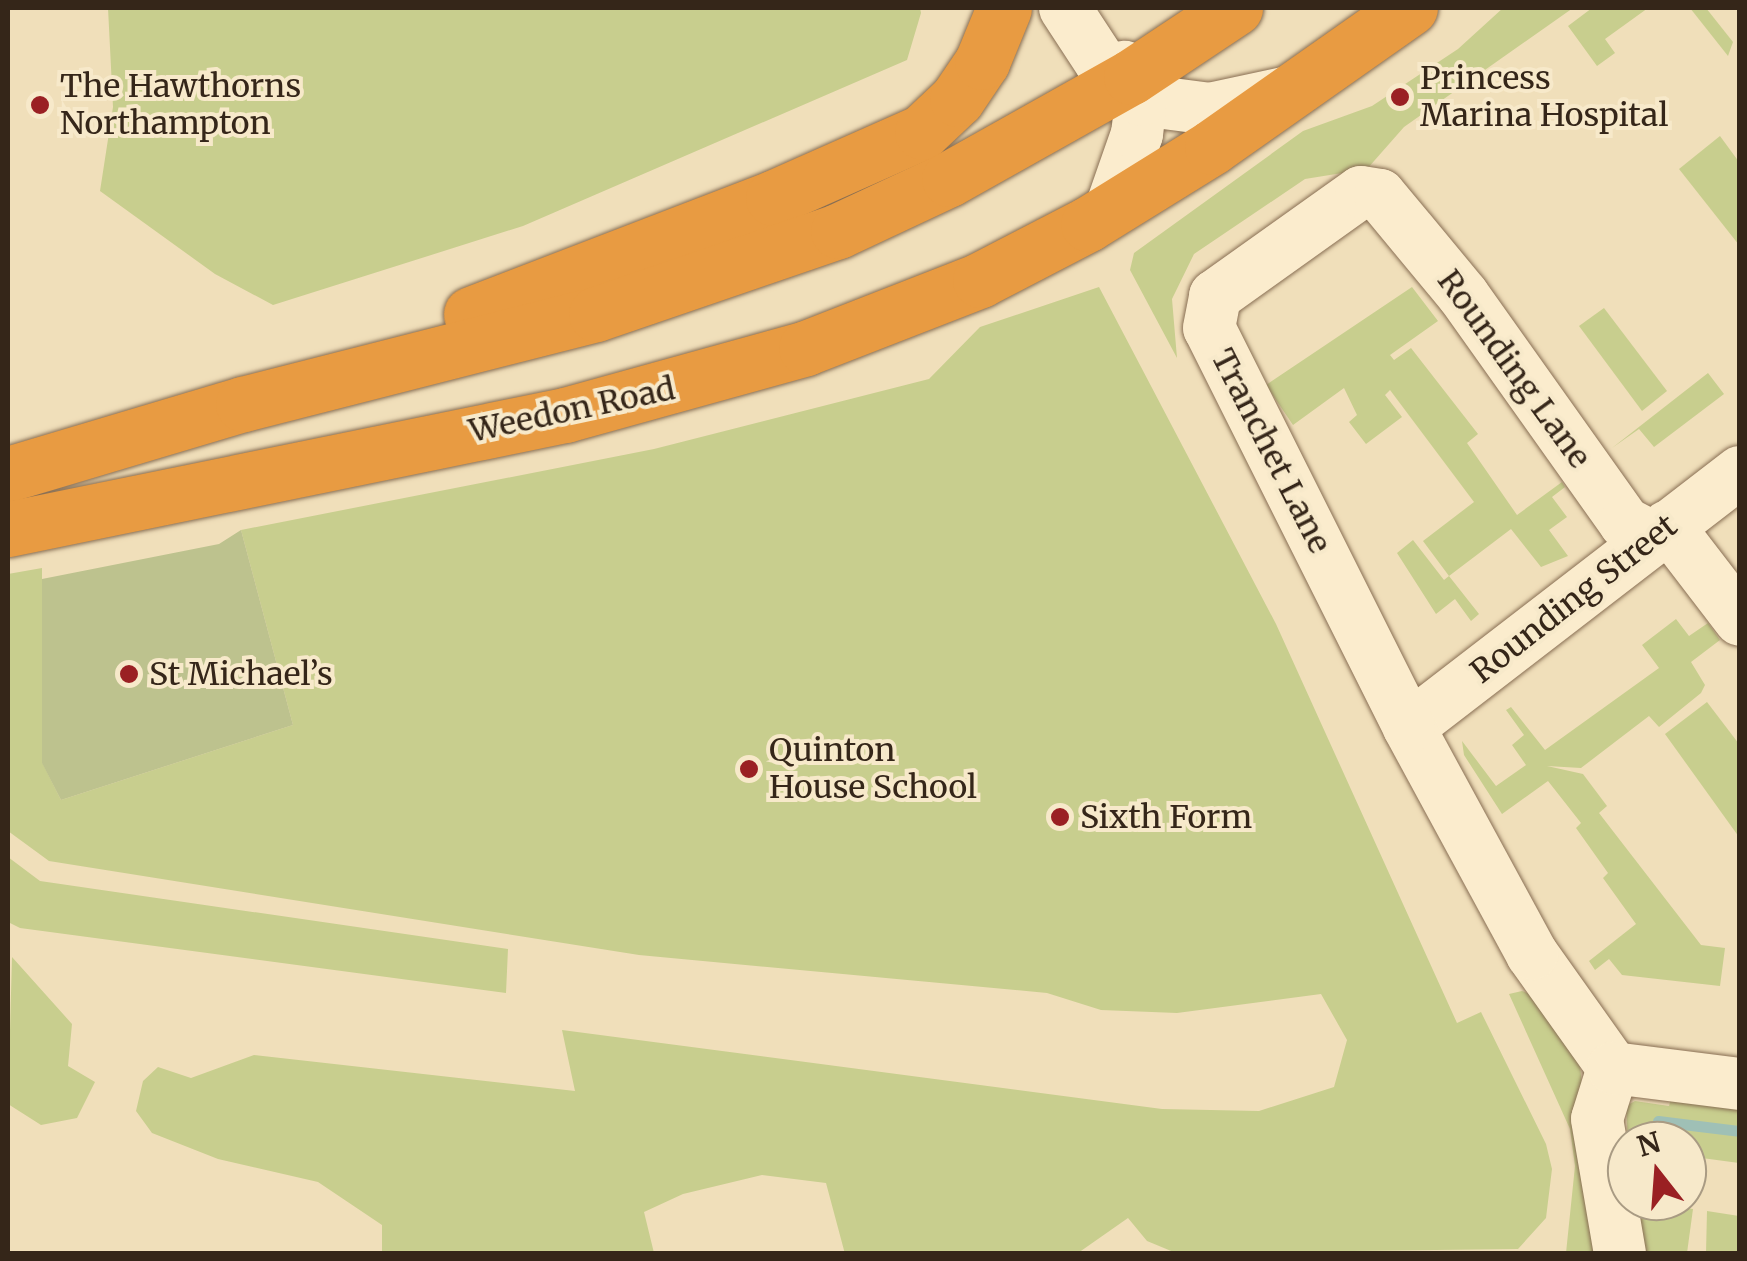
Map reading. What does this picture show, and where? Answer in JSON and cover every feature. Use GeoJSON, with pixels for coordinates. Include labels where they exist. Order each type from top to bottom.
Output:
{"type":"FeatureCollection","features":[{"type":"Feature","properties":{"kind":"highway"},"geometry":{"type":"LineString","coordinates":[[328,382],[442,324],[773,198],[922,132],[957,99],[982,62],[1004,8]]}},
{"type":"Feature","properties":{"kind":"highway"},"geometry":{"type":"LineString","coordinates":[[8,474],[328,382],[573,320],[838,231],[949,179],[1105,50],[1171,8]]}},
{"type":"Feature","properties":{"kind":"highway"},"geometry":{"type":"LineString","coordinates":[[1105,50],[1235,8]]}},
{"type":"Feature","properties":{"kind":"highway","name":"Weedon Road"},"geometry":{"type":"LineString","coordinates":[[8,529],[688,386],[980,280],[1110,211],[1410,8]]}},
{"type":"Feature","properties":{"kind":"street","name":"Weedon Road"},"geometry":{"type":"LineString","coordinates":[[1105,50],[1210,108],[1289,92]]}},
{"type":"Feature","properties":{"kind":"street"},"geometry":{"type":"LineString","coordinates":[[1105,50],[1138,134],[1110,211]]}},
{"type":"Feature","properties":{"kind":"street","name":"Tranchet Lane"},"geometry":{"type":"LineString","coordinates":[[1380,195],[1361,192],[1216,296],[1209,328],[1409,727],[1532,954],[1613,1068]]}},
{"type":"Feature","properties":{"kind":"street","name":"Rounding Lane"},"geometry":{"type":"LineString","coordinates":[[1380,195],[1463,295],[1625,523],[1660,531],[1740,620]]}},
{"type":"Feature","properties":{"kind":"street","name":"Rounding Street"},"geometry":{"type":"LineString","coordinates":[[1409,727],[1740,472]]}},
{"type":"Feature","properties":{"kind":"street"},"geometry":{"type":"LineString","coordinates":[[1620,1254],[1597,1119],[1613,1068],[1740,1084]]}},
{"type":"Feature","properties":{"kind":"green space"},"geometry":{"type":"Polygon","coordinates":[[[108,8],[920,8],[921,13],[907,60],[523,226],[273,305],[215,274],[100,191],[113,107],[108,8]]]}},
{"type":"Feature","properties":{"kind":"green space"},"geometry":{"type":"Polygon","coordinates":[[[1503,8],[1573,8],[1404,127],[1367,169],[1305,179],[1194,254],[1172,299],[1177,358],[1130,270],[1134,253],[1303,131],[1372,106],[1458,49],[1503,8]]]}},
{"type":"Feature","properties":{"kind":"green space"},"geometry":{"type":"Polygon","coordinates":[[[1592,8],[1648,8],[1605,39],[1615,53],[1597,66],[1568,26],[1592,8]]]}},
{"type":"Feature","properties":{"kind":"green space"},"geometry":{"type":"Polygon","coordinates":[[[1690,8],[1706,8],[1733,42],[1728,56],[1690,8]]]}},
{"type":"Feature","properties":{"kind":"green space"},"geometry":{"type":"Polygon","coordinates":[[[1720,136],[1739,162],[1739,245],[1679,169],[1720,136]]]}},
{"type":"Feature","properties":{"kind":"green space","name":"Quinton House School"},"geometry":{"type":"Polygon","coordinates":[[[1099,287],[1276,624],[1457,1023],[1481,1012],[1546,1144],[1552,1169],[1546,1218],[1518,1249],[1176,1253],[1147,1241],[1128,1218],[1078,1253],[845,1254],[826,1183],[762,1175],[683,1194],[644,1212],[654,1253],[382,1253],[382,1225],[318,1182],[218,1159],[152,1133],[136,1111],[143,1081],[158,1067],[191,1078],[254,1055],[575,1091],[562,1030],[1162,1109],[1259,1111],[1334,1087],[1347,1040],[1321,994],[1177,1013],[1101,1010],[1047,993],[639,955],[49,861],[8,831],[8,574],[42,568],[42,762],[61,800],[293,725],[241,530],[654,449],[929,379],[980,327],[1099,287]]]}},
{"type":"Feature","properties":{"kind":"green space"},"geometry":{"type":"Polygon","coordinates":[[[1412,287],[1438,321],[1390,355],[1394,360],[1411,348],[1478,434],[1467,443],[1517,515],[1562,482],[1565,487],[1552,497],[1567,517],[1549,530],[1568,556],[1541,567],[1511,529],[1449,576],[1423,541],[1474,502],[1390,390],[1385,395],[1402,417],[1366,444],[1349,422],[1357,415],[1344,388],[1293,425],[1266,385],[1412,287]]]}},
{"type":"Feature","properties":{"kind":"green space"},"geometry":{"type":"Polygon","coordinates":[[[1604,308],[1667,391],[1642,411],[1579,326],[1604,308]]]}},
{"type":"Feature","properties":{"kind":"green space"},"geometry":{"type":"Polygon","coordinates":[[[1708,373],[1724,394],[1654,447],[1639,429],[1612,448],[1708,373]]]}},
{"type":"Feature","properties":{"kind":"green space"},"geometry":{"type":"Polygon","coordinates":[[[241,530],[293,725],[61,800],[42,763],[42,579],[219,544],[241,530]]]}},
{"type":"Feature","properties":{"kind":"green space"},"geometry":{"type":"Polygon","coordinates":[[[1413,540],[1444,580],[1449,576],[1479,614],[1471,621],[1455,599],[1436,614],[1397,553],[1413,540]]]}},
{"type":"Feature","properties":{"kind":"green space"},"geometry":{"type":"Polygon","coordinates":[[[1676,619],[1689,636],[1708,623],[1720,640],[1691,662],[1705,685],[1701,693],[1659,727],[1649,716],[1581,768],[1547,766],[1583,774],[1607,806],[1599,813],[1701,945],[1725,948],[1720,986],[1622,975],[1609,959],[1595,970],[1589,961],[1636,924],[1603,878],[1608,873],[1576,828],[1581,823],[1548,781],[1502,814],[1464,755],[1462,741],[1496,786],[1526,765],[1512,745],[1524,735],[1506,710],[1511,707],[1545,750],[1659,668],[1642,645],[1676,619]]]}},
{"type":"Feature","properties":{"kind":"green space"},"geometry":{"type":"Polygon","coordinates":[[[1707,702],[1739,744],[1739,837],[1665,734],[1707,702]]]}},
{"type":"Feature","properties":{"kind":"green space"},"geometry":{"type":"Polygon","coordinates":[[[8,857],[40,881],[508,949],[506,993],[20,928],[8,922],[8,857]]]}},
{"type":"Feature","properties":{"kind":"green space"},"geometry":{"type":"Polygon","coordinates":[[[12,957],[72,1024],[68,1066],[95,1082],[77,1118],[41,1125],[8,1104],[12,957]]]}},
{"type":"Feature","properties":{"kind":"green space"},"geometry":{"type":"Polygon","coordinates":[[[1522,991],[1538,997],[1580,1066],[1599,1253],[1566,1253],[1575,1166],[1570,1129],[1509,994],[1522,991]]]}},
{"type":"Feature","properties":{"kind":"green space"},"geometry":{"type":"Polygon","coordinates":[[[1672,1094],[1739,1103],[1739,1163],[1707,1159],[1707,1121],[1627,1121],[1626,1106],[1635,1101],[1669,1106],[1672,1094]]]}},
{"type":"Feature","properties":{"kind":"green space"},"geometry":{"type":"Polygon","coordinates":[[[1707,1211],[1739,1216],[1739,1253],[1706,1253],[1707,1211]]]}},
{"type":"Feature","properties":{"kind":"green space"},"geometry":{"type":"Polygon","coordinates":[[[1639,1221],[1691,1221],[1687,1253],[1644,1253],[1639,1221]]]}},
{"type":"Feature","properties":{"kind":"waterway"},"geometry":{"type":"LineString","coordinates":[[1707,1127],[1740,1131]]}},
{"type":"Feature","properties":{"kind":"place","name":"Princess Marina Hospital"},"geometry":{"type":"Point","coordinates":[1400,97]}},
{"type":"Feature","properties":{"kind":"place","name":"The Hawthorns Northampton"},"geometry":{"type":"Point","coordinates":[40,105]}},
{"type":"Feature","properties":{"kind":"place","name":"St Michael’s"},"geometry":{"type":"Point","coordinates":[129,674]}},
{"type":"Feature","properties":{"kind":"place","name":"Quinton House School"},"geometry":{"type":"Point","coordinates":[749,769]}},
{"type":"Feature","properties":{"kind":"place","name":"Sixth Form"},"geometry":{"type":"Point","coordinates":[1060,817]}}]}
